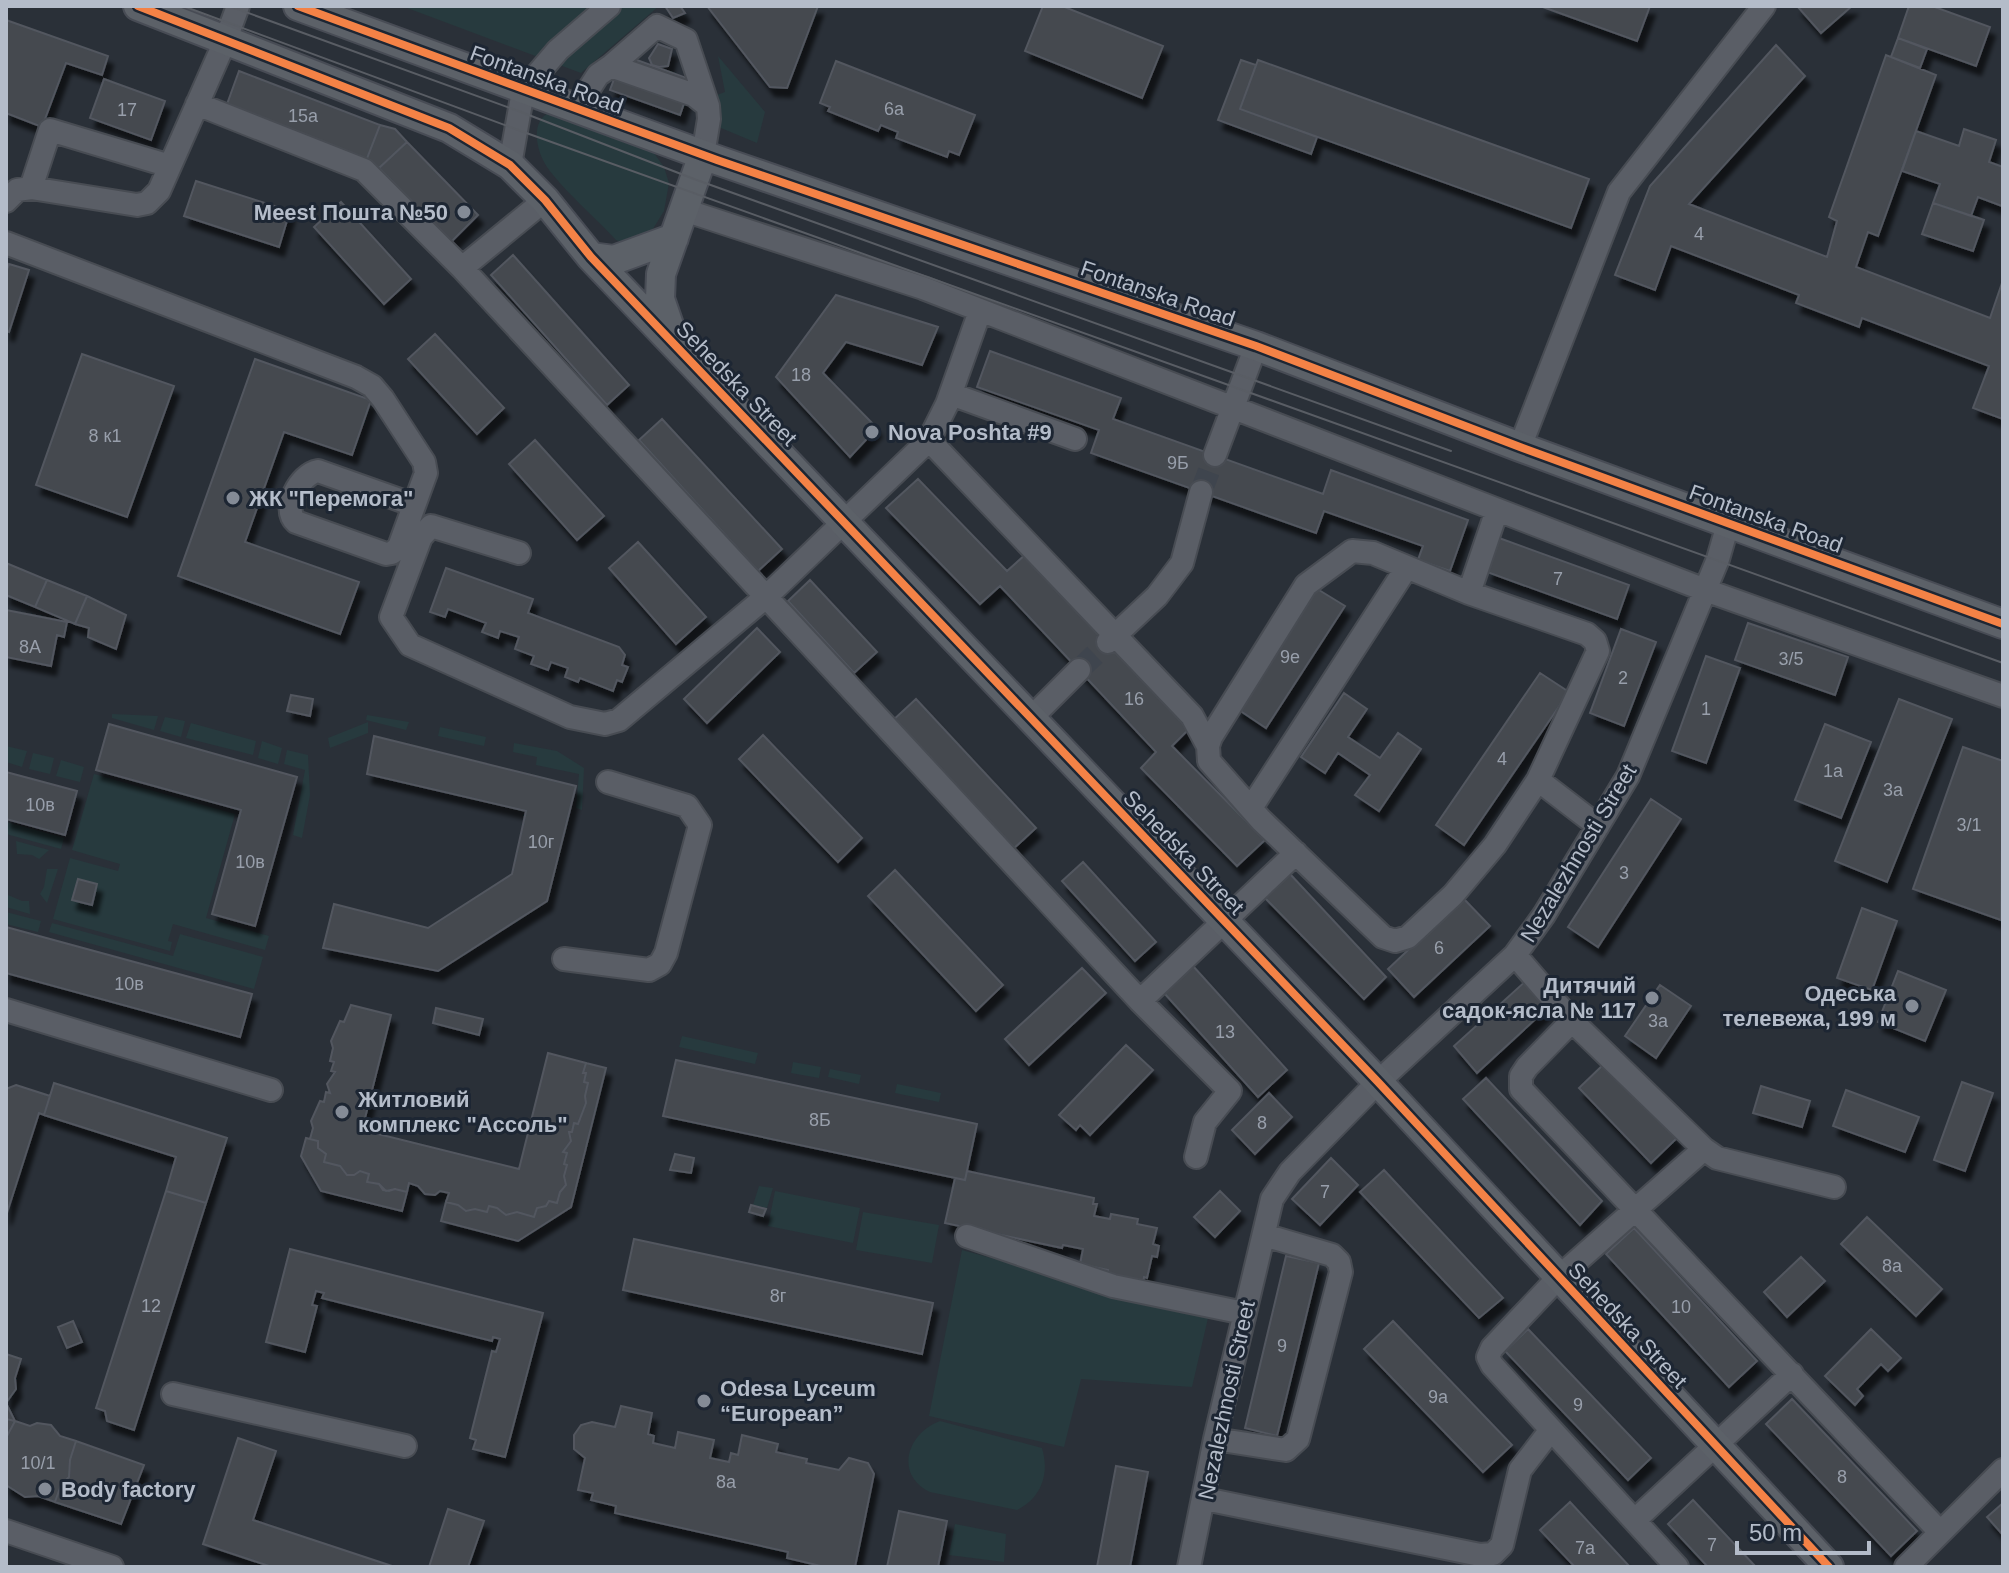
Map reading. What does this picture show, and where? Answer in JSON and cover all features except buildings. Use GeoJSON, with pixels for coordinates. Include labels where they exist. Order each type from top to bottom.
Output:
{"type":"FeatureCollection","features":[{"type":"Feature","properties":{"kind":"main road"},"geometry":{"type":"LineString","coordinates":[[138,6],[449,128],[510,165]]}},
{"type":"Feature","properties":{"kind":"main road","name":"Fontanska Road"},"geometry":{"type":"LineString","coordinates":[[298,6],[703,155],[1256,346],[1520,447],[2003,624]]}},
{"type":"Feature","properties":{"kind":"main road","name":"Sehedska Street"},"geometry":{"type":"LineString","coordinates":[[675,344],[660,299],[661,274],[703,155]]}},
{"type":"Feature","properties":{"kind":"main road","name":"Sehedska Street"},"geometry":{"type":"LineString","coordinates":[[510,165],[545,200],[591,257],[1378,1082],[1829,1567]]}},
{"type":"Feature","properties":{"kind":"main road"},"geometry":{"type":"LineString","coordinates":[[591,257],[614,260],[674,238]]}},
{"type":"Feature","properties":{"kind":"street"},"geometry":{"type":"LineString","coordinates":[[6,201],[17,190],[31,188],[137,205],[147,203],[159,191],[238,6]]}},
{"type":"Feature","properties":{"kind":"street"},"geometry":{"type":"LineString","coordinates":[[510,165],[523,91],[558,50],[609,6]]}},
{"type":"Feature","properties":{"kind":"street"},"geometry":{"type":"LineString","coordinates":[[1520,447],[1619,192],[1764,6]]}},
{"type":"Feature","properties":{"kind":"street"},"geometry":{"type":"LineString","coordinates":[[576,109],[598,75],[657,26],[686,40],[708,106],[703,155]]}},
{"type":"Feature","properties":{"kind":"street"},"geometry":{"type":"LineString","coordinates":[[611,66],[694,95],[708,106]]}},
{"type":"Feature","properties":{"kind":"street"},"geometry":{"type":"LineString","coordinates":[[197,104],[364,170],[462,268],[1140,1001],[1230,1091],[1205,1122],[1196,1157]]}},
{"type":"Feature","properties":{"kind":"street"},"geometry":{"type":"LineString","coordinates":[[31,188],[50,130],[170,166]]}},
{"type":"Feature","properties":{"kind":"street"},"geometry":{"type":"LineString","coordinates":[[462,268],[545,200]]}},
{"type":"Feature","properties":{"kind":"street"},"geometry":{"type":"LineString","coordinates":[[684,210],[923,288],[1705,590],[2003,696]]}},
{"type":"Feature","properties":{"kind":"street"},"geometry":{"type":"LineString","coordinates":[[6,243],[356,377],[372,386],[424,462],[426,473],[399,547],[386,554],[296,522],[289,510],[302,479],[318,471],[414,505]]}},
{"type":"Feature","properties":{"kind":"street"},"geometry":{"type":"LineString","coordinates":[[519,553],[431,526],[421,537],[391,617],[410,645],[570,717],[605,724],[619,720],[767,596],[929,440],[951,394],[980,311]]}},
{"type":"Feature","properties":{"kind":"street"},"geometry":{"type":"LineString","coordinates":[[1215,455],[1256,346]]}},
{"type":"Feature","properties":{"kind":"street"},"geometry":{"type":"LineString","coordinates":[[951,394],[1075,439]]}},
{"type":"Feature","properties":{"kind":"street"},"geometry":{"type":"LineString","coordinates":[[929,440],[1112,639],[1192,716],[1208,746],[1209,761],[1251,808],[1383,937],[1395,941],[1408,937],[1453,895],[1495,845],[1538,780],[1598,651],[1595,641],[1587,634],[1469,593],[1373,553],[1352,551],[1306,585],[1208,746]]}},
{"type":"Feature","properties":{"kind":"street"},"geometry":{"type":"LineString","coordinates":[[1112,639],[1157,596],[1182,563],[1201,492]]}},
{"type":"Feature","properties":{"kind":"street"},"geometry":{"type":"LineString","coordinates":[[1469,593],[1497,510]]}},
{"type":"Feature","properties":{"kind":"street","name":"Nezalezhnosti Street"},"geometry":{"type":"LineString","coordinates":[[1189,1567],[1215,1439],[1272,1199],[1290,1172],[1378,1082],[1515,955],[1544,915],[1628,776],[1705,590],[1728,524]]}},
{"type":"Feature","properties":{"kind":"street"},"geometry":{"type":"LineString","coordinates":[[1251,808],[1407,567]]}},
{"type":"Feature","properties":{"kind":"street"},"geometry":{"type":"LineString","coordinates":[[1031,718],[1079,670]]}},
{"type":"Feature","properties":{"kind":"street"},"geometry":{"type":"LineString","coordinates":[[1538,780],[1598,826]]}},
{"type":"Feature","properties":{"kind":"street"},"geometry":{"type":"LineString","coordinates":[[564,959],[649,970],[660,964],[666,953],[700,825],[687,806],[608,782]]}},
{"type":"Feature","properties":{"kind":"street"},"geometry":{"type":"LineString","coordinates":[[1140,1001],[1296,853]]}},
{"type":"Feature","properties":{"kind":"street"},"geometry":{"type":"LineString","coordinates":[[1515,955],[1572,1021],[1704,1149],[1717,1158],[1834,1187]]}},
{"type":"Feature","properties":{"kind":"street"},"geometry":{"type":"LineString","coordinates":[[6,1010],[271,1090]]}},
{"type":"Feature","properties":{"kind":"street"},"geometry":{"type":"LineString","coordinates":[[1572,1021],[1527,1067],[1521,1076],[1521,1089],[1940,1532]]}},
{"type":"Feature","properties":{"kind":"street"},"geometry":{"type":"LineString","coordinates":[[1677,1567],[1550,1431],[1488,1357],[1492,1348],[1559,1277],[1704,1149]]}},
{"type":"Feature","properties":{"kind":"street"},"geometry":{"type":"LineString","coordinates":[[1215,1439],[1286,1450],[1298,1439],[1341,1272],[1339,1262],[1332,1255],[1264,1235]]}},
{"type":"Feature","properties":{"kind":"street"},"geometry":{"type":"LineString","coordinates":[[967,1236],[1113,1286],[1244,1313]]}},
{"type":"Feature","properties":{"kind":"street"},"geometry":{"type":"LineString","coordinates":[[1635,1520],[1792,1374]]}},
{"type":"Feature","properties":{"kind":"street"},"geometry":{"type":"LineString","coordinates":[[173,1394],[405,1446]]}},
{"type":"Feature","properties":{"kind":"street"},"geometry":{"type":"LineString","coordinates":[[1205,1499],[1480,1555],[1493,1554],[1502,1545],[1520,1470],[1550,1431]]}},
{"type":"Feature","properties":{"kind":"street"},"geometry":{"type":"LineString","coordinates":[[1906,1567],[2003,1470]]}},
{"type":"Feature","properties":{"kind":"street"},"geometry":{"type":"LineString","coordinates":[[6,1531],[112,1567]]}},
{"type":"Feature","properties":{"kind":"green space"},"geometry":{"type":"Polygon","coordinates":[[[402,6],[659,6],[581,73],[402,6]]]}},
{"type":"Feature","properties":{"kind":"green space"},"geometry":{"type":"Polygon","coordinates":[[[718,56],[765,112],[757,143],[721,128],[717,95],[725,92],[718,56]]]}},
{"type":"Feature","properties":{"kind":"green space"},"geometry":{"type":"Polygon","coordinates":[[[550,112],[651,149],[664,167],[669,183],[664,211],[651,232],[623,243],[616,240],[553,176],[543,161],[537,138],[539,123],[550,112]]]}},
{"type":"Feature","properties":{"kind":"green space"},"geometry":{"type":"Polygon","coordinates":[[[112,714],[158,716],[154,730],[112,718],[112,714]]]}},
{"type":"Feature","properties":{"kind":"green space"},"geometry":{"type":"Polygon","coordinates":[[[367,715],[409,722],[406,730],[366,720],[367,715]]]}},
{"type":"Feature","properties":{"kind":"green space"},"geometry":{"type":"Polygon","coordinates":[[[165,717],[185,721],[181,737],[160,731],[165,717]]]}},
{"type":"Feature","properties":{"kind":"green space"},"geometry":{"type":"Polygon","coordinates":[[[368,722],[368,733],[330,748],[328,738],[368,722]]]}},
{"type":"Feature","properties":{"kind":"green space"},"geometry":{"type":"Polygon","coordinates":[[[191,723],[256,741],[253,755],[186,738],[191,723]]]}},
{"type":"Feature","properties":{"kind":"green space"},"geometry":{"type":"Polygon","coordinates":[[[440,727],[486,737],[484,746],[438,736],[440,727]]]}},
{"type":"Feature","properties":{"kind":"green space"},"geometry":{"type":"Polygon","coordinates":[[[262,741],[282,748],[278,764],[258,758],[262,741]]]}},
{"type":"Feature","properties":{"kind":"green space"},"geometry":{"type":"Polygon","coordinates":[[[514,743],[557,751],[584,768],[582,810],[576,808],[579,774],[536,765],[537,757],[513,752],[514,743]]]}},
{"type":"Feature","properties":{"kind":"green space"},"geometry":{"type":"Polygon","coordinates":[[[6,746],[27,751],[22,767],[6,762],[6,746]]]}},
{"type":"Feature","properties":{"kind":"green space"},"geometry":{"type":"Polygon","coordinates":[[[287,750],[308,755],[310,795],[302,838],[293,835],[305,770],[284,764],[287,750]]]}},
{"type":"Feature","properties":{"kind":"green space"},"geometry":{"type":"Polygon","coordinates":[[[33,753],[54,758],[50,774],[29,769],[33,753]]]}},
{"type":"Feature","properties":{"kind":"green space"},"geometry":{"type":"Polygon","coordinates":[[[61,760],[84,767],[80,782],[56,776],[61,760]]]}},
{"type":"Feature","properties":{"kind":"green space"},"geometry":{"type":"Polygon","coordinates":[[[94,774],[235,814],[206,918],[269,936],[265,950],[173,924],[168,941],[172,942],[170,951],[53,919],[70,858],[118,871],[120,864],[72,850],[94,774]]]}},
{"type":"Feature","properties":{"kind":"green space"},"geometry":{"type":"Polygon","coordinates":[[[6,822],[64,838],[61,849],[6,834],[6,822]]]}},
{"type":"Feature","properties":{"kind":"green space"},"geometry":{"type":"Polygon","coordinates":[[[16,841],[49,850],[39,859],[17,854],[16,841]]]}},
{"type":"Feature","properties":{"kind":"green space"},"geometry":{"type":"Polygon","coordinates":[[[47,869],[58,869],[47,903],[40,894],[47,869]]]}},
{"type":"Feature","properties":{"kind":"green space"},"geometry":{"type":"Polygon","coordinates":[[[8,895],[29,901],[30,914],[6,907],[8,895]]]}},
{"type":"Feature","properties":{"kind":"green space"},"geometry":{"type":"Polygon","coordinates":[[[6,912],[41,921],[38,932],[6,924],[6,912]]]}},
{"type":"Feature","properties":{"kind":"green space"},"geometry":{"type":"Polygon","coordinates":[[[52,923],[173,956],[180,934],[263,957],[254,989],[49,932],[52,923]]]}},
{"type":"Feature","properties":{"kind":"green space"},"geometry":{"type":"Polygon","coordinates":[[[682,1036],[758,1053],[755,1064],[679,1047],[682,1036]]]}},
{"type":"Feature","properties":{"kind":"green space"},"geometry":{"type":"Polygon","coordinates":[[[793,1062],[821,1067],[819,1078],[791,1073],[793,1062]]]}},
{"type":"Feature","properties":{"kind":"green space"},"geometry":{"type":"Polygon","coordinates":[[[830,1069],[861,1075],[859,1084],[828,1077],[830,1069]]]}},
{"type":"Feature","properties":{"kind":"green space"},"geometry":{"type":"Polygon","coordinates":[[[897,1084],[941,1093],[939,1102],[895,1093],[897,1084]]]}},
{"type":"Feature","properties":{"kind":"green space"},"geometry":{"type":"Polygon","coordinates":[[[759,1186],[773,1188],[767,1208],[753,1205],[759,1186]]]}},
{"type":"Feature","properties":{"kind":"green space"},"geometry":{"type":"Polygon","coordinates":[[[775,1191],[860,1208],[853,1243],[768,1226],[775,1191]]]}},
{"type":"Feature","properties":{"kind":"green space"},"geometry":{"type":"Polygon","coordinates":[[[863,1212],[939,1225],[932,1263],[856,1250],[863,1212]]]}},
{"type":"Feature","properties":{"kind":"green space"},"geometry":{"type":"Polygon","coordinates":[[[962,1250],[1208,1318],[1192,1387],[1081,1379],[1064,1447],[929,1416],[962,1250]]]}},
{"type":"Feature","properties":{"kind":"green space"},"geometry":{"type":"Polygon","coordinates":[[[940,1421],[1042,1448],[1045,1467],[1038,1492],[1017,1510],[930,1492],[919,1485],[912,1475],[909,1455],[919,1435],[940,1421]]]}},
{"type":"Feature","properties":{"kind":"green space"},"geometry":{"type":"Polygon","coordinates":[[[955,1524],[1006,1534],[1004,1562],[949,1555],[955,1524]]]}},
{"type":"Feature","properties":{"kind":"tunnel"},"geometry":{"type":"LineString","coordinates":[[1201,492],[1215,455]]}},
{"type":"Feature","properties":{"kind":"tunnel"},"geometry":{"type":"LineString","coordinates":[[1079,670],[1108,642]]}},
{"type":"Feature","properties":{"kind":"tram line"},"geometry":{"type":"LineString","coordinates":[[183,6],[518,130],[2003,663]]}},
{"type":"Feature","properties":{"kind":"tram line"},"geometry":{"type":"LineString","coordinates":[[229,6],[521,112],[694,179],[1451,451]]}},
{"type":"Feature","properties":{"kind":"cycle path"},"geometry":{"type":"LineString","coordinates":[[138,6],[449,128],[510,165],[545,200],[591,257],[1378,1082],[1829,1567]]}},
{"type":"Feature","properties":{"kind":"cycle path"},"geometry":{"type":"LineString","coordinates":[[298,6],[717,160],[1256,346],[1520,447],[2003,624]]}},
{"type":"Feature","properties":{"kind":"place","name":"Meest Пошта №50"},"geometry":{"type":"Point","coordinates":[464,212]}},
{"type":"Feature","properties":{"kind":"place","name":"Nova Poshta #9"},"geometry":{"type":"Point","coordinates":[872,432]}},
{"type":"Feature","properties":{"kind":"place","name":"ЖК \"Перемога\""},"geometry":{"type":"Point","coordinates":[233,498]}},
{"type":"Feature","properties":{"kind":"place","name":"Дитячий садок-ясла № 117"},"geometry":{"type":"Point","coordinates":[1652,998]}},
{"type":"Feature","properties":{"kind":"place","name":"Одеська телевежа, 199 м"},"geometry":{"type":"Point","coordinates":[1912,1006]}},
{"type":"Feature","properties":{"kind":"place","name":"Житловий комплекс \"Ассоль\""},"geometry":{"type":"Point","coordinates":[342,1112]}},
{"type":"Feature","properties":{"kind":"place","name":"Odesa Lyceum “European”"},"geometry":{"type":"Point","coordinates":[704,1401]}},
{"type":"Feature","properties":{"kind":"place","name":"Body factory"},"geometry":{"type":"Point","coordinates":[45,1489]}}]}
